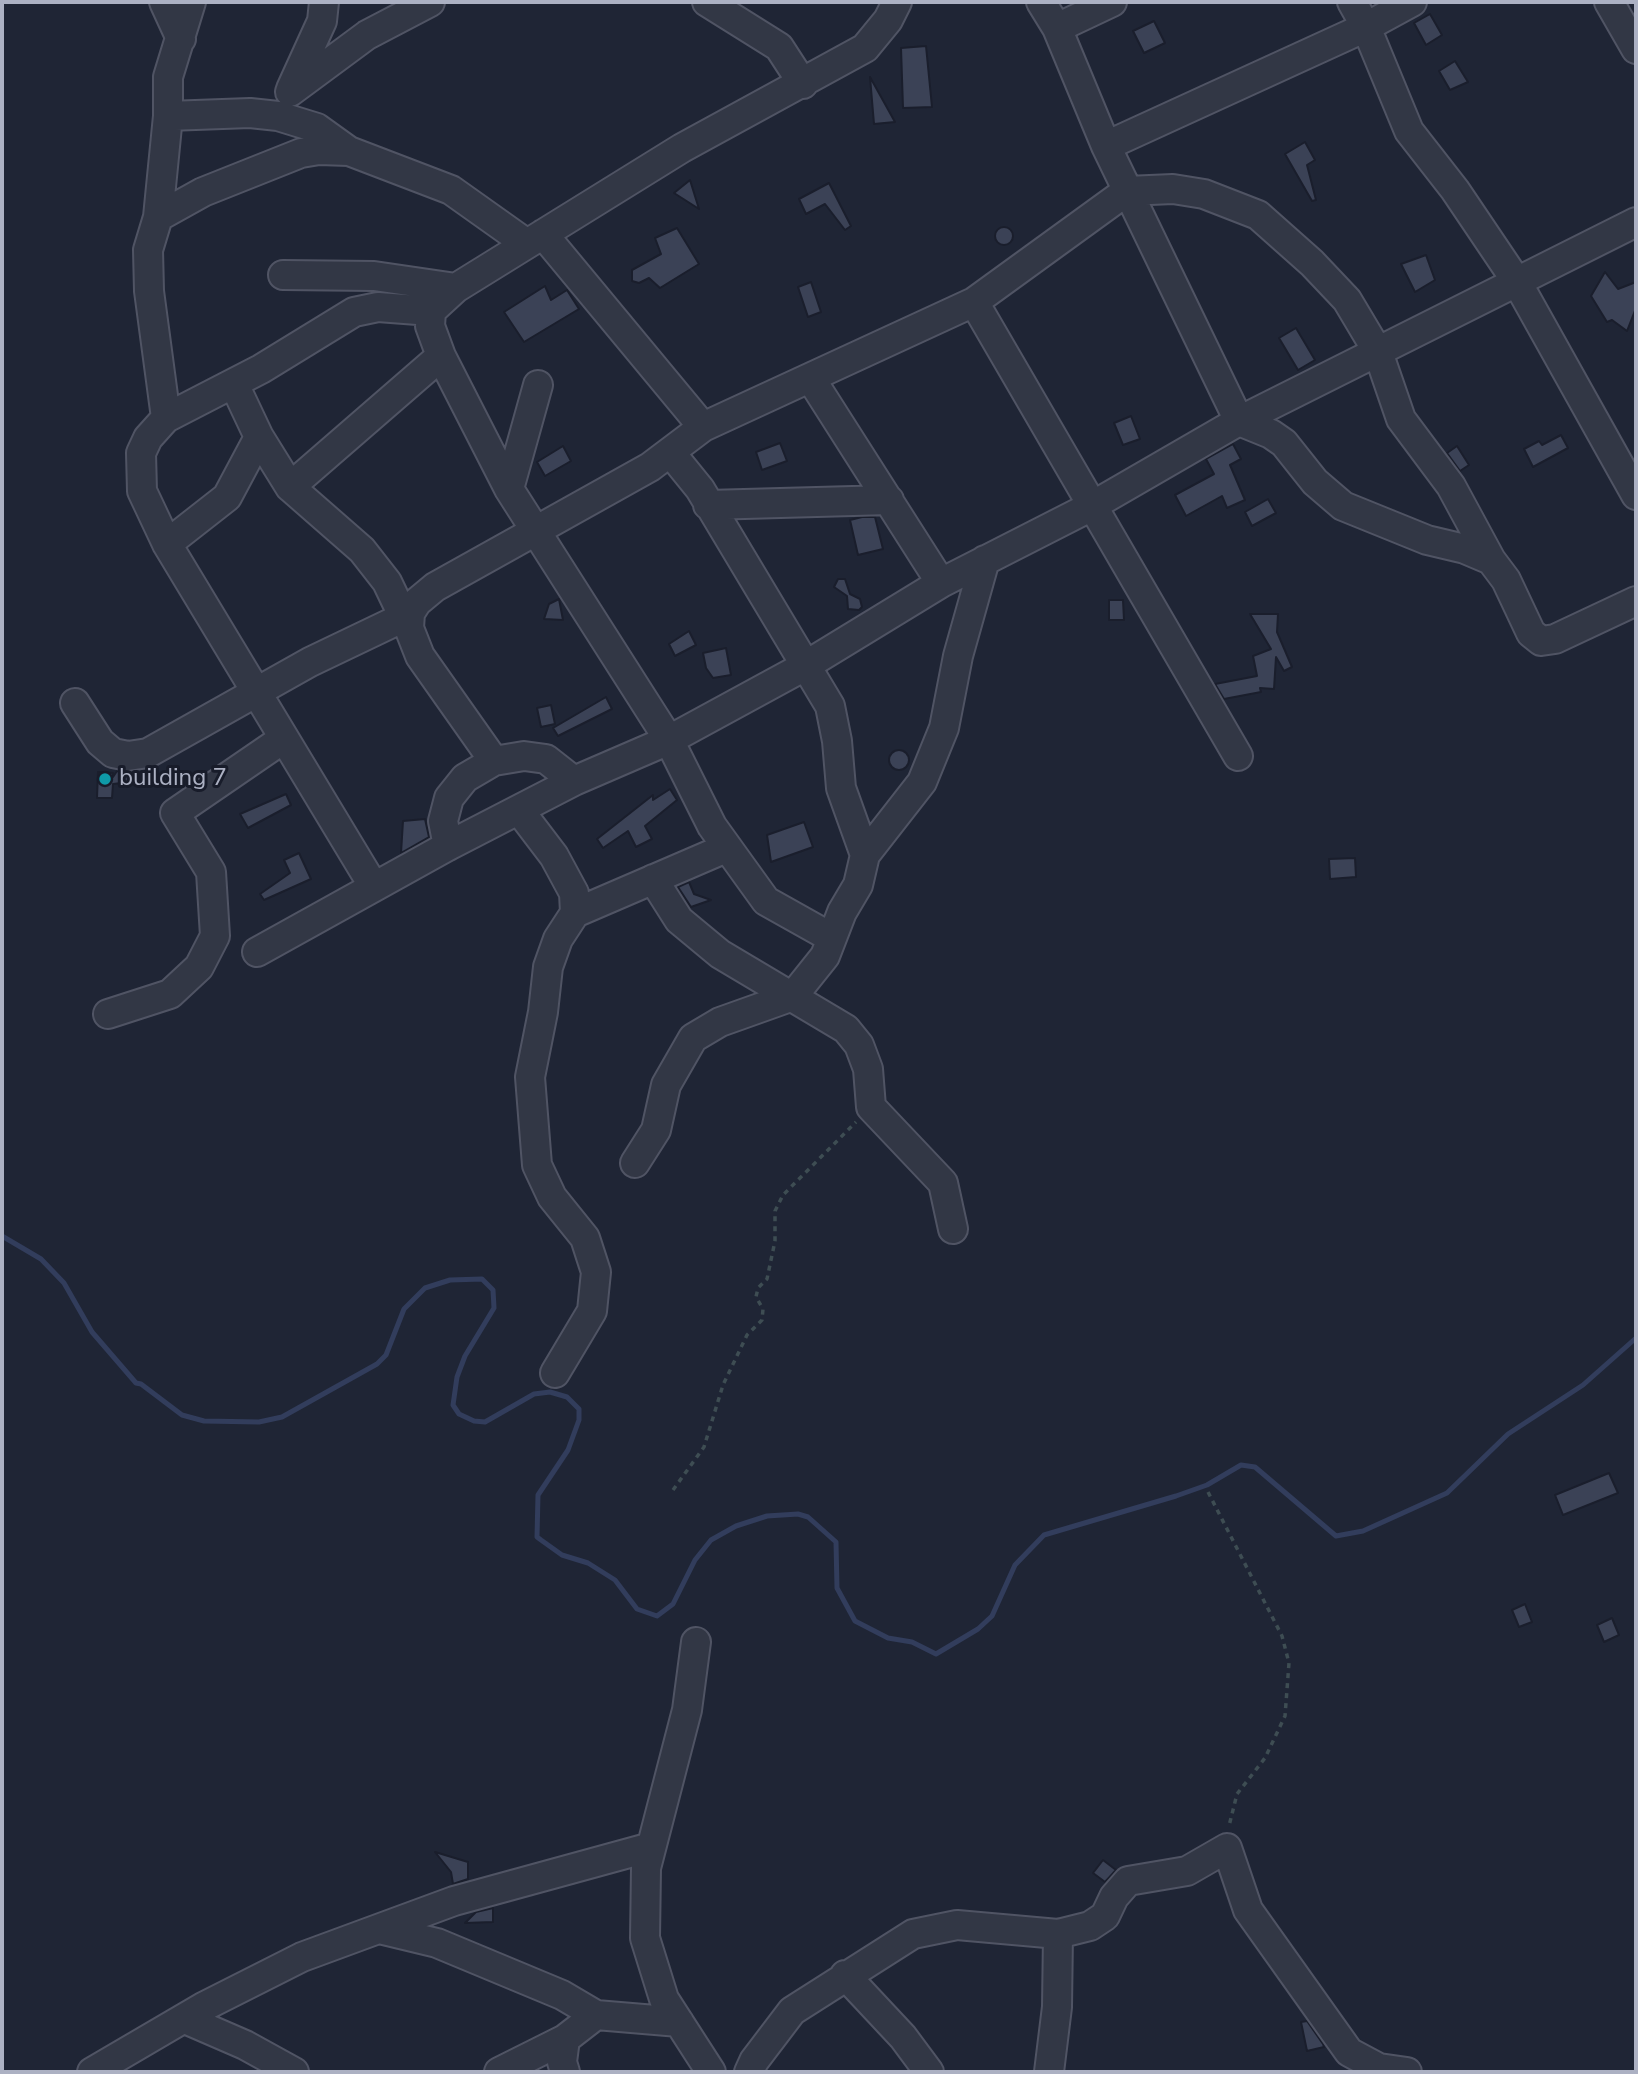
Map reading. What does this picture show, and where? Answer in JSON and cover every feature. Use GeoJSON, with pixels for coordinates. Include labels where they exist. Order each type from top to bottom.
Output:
{"type":"FeatureCollection","features":[{"type":"Feature","properties":{"kind":"street"},"geometry":{"type":"LineString","coordinates":[[164,2],[181,39]]}},
{"type":"Feature","properties":{"kind":"street"},"geometry":{"type":"LineString","coordinates":[[166,418],[149,292],[148,250],[158,217],[168,116],[168,77],[191,2]]}},
{"type":"Feature","properties":{"kind":"street"},"geometry":{"type":"LineString","coordinates":[[284,104],[322,21],[324,2]]}},
{"type":"Feature","properties":{"kind":"street"},"geometry":{"type":"LineString","coordinates":[[168,116],[250,113],[284,104],[367,35],[430,2]]}},
{"type":"Feature","properties":{"kind":"street"},"geometry":{"type":"LineString","coordinates":[[707,2],[779,47],[803,83]]}},
{"type":"Feature","properties":{"kind":"street"},"geometry":{"type":"LineString","coordinates":[[832,938],[766,901],[726,848],[669,740],[535,534],[509,489],[441,356],[430,327],[431,311],[456,288],[682,148],[865,48],[888,20],[897,2]]}},
{"type":"Feature","properties":{"kind":"street"},"geometry":{"type":"LineString","coordinates":[[1041,2],[1057,28],[1105,146],[1239,421],[1271,434],[1284,443],[1315,482],[1343,506],[1427,540],[1465,549],[1490,560]]}},
{"type":"Feature","properties":{"kind":"street"},"geometry":{"type":"LineString","coordinates":[[1057,28],[1112,2]]}},
{"type":"Feature","properties":{"kind":"street"},"geometry":{"type":"LineString","coordinates":[[1352,2],[1366,27],[1409,131],[1455,190],[1517,282],[1636,495]]}},
{"type":"Feature","properties":{"kind":"street"},"geometry":{"type":"LineString","coordinates":[[1105,146],[1366,27],[1412,2]]}},
{"type":"Feature","properties":{"kind":"street"},"geometry":{"type":"LineString","coordinates":[[1609,2],[1636,50]]}},
{"type":"Feature","properties":{"kind":"street"},"geometry":{"type":"LineString","coordinates":[[284,104],[349,151],[451,190],[535,239],[703,427]]}},
{"type":"Feature","properties":{"kind":"street"},"geometry":{"type":"LineString","coordinates":[[158,217],[203,192],[301,153],[319,150],[349,151]]}},
{"type":"Feature","properties":{"kind":"street"},"geometry":{"type":"LineString","coordinates":[[75,704],[100,742],[113,754],[128,756],[148,752],[254,692],[407,622],[417,602],[435,587],[535,534],[670,452],[703,427],[974,302],[1127,191],[1173,189],[1204,194],[1258,215],[1347,300],[1378,352],[1401,419],[1451,486],[1490,560],[1506,580],[1531,633],[1541,641],[1555,639],[1636,601]]}},
{"type":"Feature","properties":{"kind":"street"},"geometry":{"type":"LineString","coordinates":[[257,952],[448,846],[573,781],[669,740],[805,666],[941,583],[1091,506],[1239,421],[1636,222]]}},
{"type":"Feature","properties":{"kind":"street"},"geometry":{"type":"LineString","coordinates":[[283,275],[374,276],[456,288]]}},
{"type":"Feature","properties":{"kind":"street"},"geometry":{"type":"LineString","coordinates":[[974,302],[1238,756]]}},
{"type":"Feature","properties":{"kind":"street"},"geometry":{"type":"LineString","coordinates":[[374,887],[167,544],[142,491],[141,453],[148,438],[166,418],[234,384],[354,312],[378,307],[431,311]]}},
{"type":"Feature","properties":{"kind":"street"},"geometry":{"type":"LineString","coordinates":[[290,486],[441,356]]}},
{"type":"Feature","properties":{"kind":"street"},"geometry":{"type":"LineString","coordinates":[[811,379],[941,583]]}},
{"type":"Feature","properties":{"kind":"street"},"geometry":{"type":"LineString","coordinates":[[234,384],[259,437],[290,486],[362,550],[387,582],[420,656],[494,761]]}},
{"type":"Feature","properties":{"kind":"street"},"geometry":{"type":"LineString","coordinates":[[509,489],[538,385]]}},
{"type":"Feature","properties":{"kind":"street"},"geometry":{"type":"LineString","coordinates":[[167,544],[227,497],[259,437]]}},
{"type":"Feature","properties":{"kind":"street"},"geometry":{"type":"LineString","coordinates":[[670,452],[708,505],[830,706],[837,741],[841,788],[864,855]]}},
{"type":"Feature","properties":{"kind":"street"},"geometry":{"type":"LineString","coordinates":[[708,505],[889,500]]}},
{"type":"Feature","properties":{"kind":"street"},"geometry":{"type":"LineString","coordinates":[[635,1163],[656,1130],[666,1085],[693,1038],[720,1023],[793,996],[825,956],[858,884],[864,855],[922,782],[931,761],[944,728],[958,656],[985,560]]}},
{"type":"Feature","properties":{"kind":"street"},"geometry":{"type":"LineString","coordinates":[[108,1014],[170,994],[199,967],[215,936],[211,872],[175,813],[283,739]]}},
{"type":"Feature","properties":{"kind":"street"},"geometry":{"type":"LineString","coordinates":[[448,846],[443,821],[449,798],[465,778],[494,761],[524,756],[546,759],[573,781]]}},
{"type":"Feature","properties":{"kind":"street"},"geometry":{"type":"LineString","coordinates":[[519,810],[554,856],[573,893],[575,913]]}},
{"type":"Feature","properties":{"kind":"street"},"geometry":{"type":"LineString","coordinates":[[555,1373],[592,1311],[596,1272],[584,1238],[552,1197],[537,1165],[530,1077],[543,1012],[548,967],[558,939],[575,913],[726,848]]}},
{"type":"Feature","properties":{"kind":"street"},"geometry":{"type":"LineString","coordinates":[[653,879],[679,920],[720,954],[846,1029],[859,1045],[867,1069],[871,1107],[943,1182],[953,1229]]}},
{"type":"Feature","properties":{"kind":"street"},"geometry":{"type":"LineString","coordinates":[[696,1642],[687,1710],[646,1868],[645,1938],[664,1998],[711,2072]]}},
{"type":"Feature","properties":{"kind":"street"},"geometry":{"type":"LineString","coordinates":[[92,2072],[302,1957],[454,1901],[651,1847]]}},
{"type":"Feature","properties":{"kind":"street"},"geometry":{"type":"LineString","coordinates":[[749,2072],[754,2061],[792,2011],[913,1934],[957,1925],[1058,1934],[1090,1926],[1105,1916],[1114,1896],[1128,1881],[1187,1871],[1227,1848],[1248,1910],[1349,2052],[1379,2068],[1407,2072]]}},
{"type":"Feature","properties":{"kind":"street"},"geometry":{"type":"LineString","coordinates":[[379,1929],[437,1943],[562,1995],[596,2015],[679,2022]]}},
{"type":"Feature","properties":{"kind":"street"},"geometry":{"type":"LineString","coordinates":[[1049,2072],[1057,2007],[1058,1934]]}},
{"type":"Feature","properties":{"kind":"street"},"geometry":{"type":"LineString","coordinates":[[845,1975],[903,2037],[929,2072]]}},
{"type":"Feature","properties":{"kind":"street"},"geometry":{"type":"LineString","coordinates":[[499,2072],[565,2039],[596,2015]]}},
{"type":"Feature","properties":{"kind":"street"},"geometry":{"type":"LineString","coordinates":[[185,2019],[246,2045],[293,2072]]}},
{"type":"Feature","properties":{"kind":"street"},"geometry":{"type":"LineString","coordinates":[[565,2039],[562,2062],[565,2072]]}},
{"type":"Feature","properties":{"kind":"path"},"geometry":{"type":"LineString","coordinates":[[673,1490],[704,1447],[729,1373],[747,1335],[762,1320],[763,1309],[756,1297],[767,1279],[775,1241],[775,1211],[783,1195],[871,1107]]}},
{"type":"Feature","properties":{"kind":"path"},"geometry":{"type":"LineString","coordinates":[[1208,1492],[1282,1636],[1289,1663],[1285,1716],[1265,1758],[1237,1794],[1230,1812],[1227,1848]]}},
{"type":"Feature","properties":{"kind":"building"},"geometry":{"type":"Polygon","coordinates":[[[1430,14],[1442,35],[1426,45],[1414,23],[1430,14]]]}},
{"type":"Feature","properties":{"kind":"building"},"geometry":{"type":"Polygon","coordinates":[[[1154,21],[1165,43],[1144,53],[1133,31],[1154,21]]]}},
{"type":"Feature","properties":{"kind":"building"},"geometry":{"type":"Polygon","coordinates":[[[926,46],[932,107],[903,108],[901,48],[926,46]]]}},
{"type":"Feature","properties":{"kind":"building"},"geometry":{"type":"Polygon","coordinates":[[[1455,61],[1468,82],[1450,90],[1439,71],[1455,61]]]}},
{"type":"Feature","properties":{"kind":"building"},"geometry":{"type":"Polygon","coordinates":[[[870,77],[895,122],[874,124],[870,77]]]}},
{"type":"Feature","properties":{"kind":"building"},"geometry":{"type":"Polygon","coordinates":[[[1305,142],[1315,160],[1307,165],[1316,200],[1312,201],[1285,154],[1305,142]]]}},
{"type":"Feature","properties":{"kind":"building"},"geometry":{"type":"Polygon","coordinates":[[[690,180],[699,209],[674,193],[690,180]]]}},
{"type":"Feature","properties":{"kind":"building"},"geometry":{"type":"Polygon","coordinates":[[[829,183],[851,226],[845,230],[825,204],[806,214],[799,199],[829,183]]]}},
{"type":"Feature","properties":{"kind":"building"},"geometry":{"type":"Polygon","coordinates":[[[1000,227],[1008,227],[1013,236],[1011,243],[1000,245],[995,240],[995,232],[1000,227]]]}},
{"type":"Feature","properties":{"kind":"building"},"geometry":{"type":"Polygon","coordinates":[[[677,228],[699,264],[660,288],[649,278],[639,283],[632,281],[632,270],[661,254],[655,238],[677,228]]]}},
{"type":"Feature","properties":{"kind":"building"},"geometry":{"type":"Polygon","coordinates":[[[1426,255],[1435,280],[1415,292],[1401,264],[1426,255]]]}},
{"type":"Feature","properties":{"kind":"building"},"geometry":{"type":"Polygon","coordinates":[[[1605,272],[1618,289],[1636,282],[1636,308],[1627,331],[1612,320],[1607,322],[1591,296],[1605,272]]]}},
{"type":"Feature","properties":{"kind":"building"},"geometry":{"type":"Polygon","coordinates":[[[811,282],[821,312],[808,317],[798,287],[811,282]]]}},
{"type":"Feature","properties":{"kind":"building"},"geometry":{"type":"Polygon","coordinates":[[[545,286],[551,300],[567,290],[579,309],[524,342],[504,312],[545,286]]]}},
{"type":"Feature","properties":{"kind":"building"},"geometry":{"type":"Polygon","coordinates":[[[1296,328],[1315,360],[1298,370],[1279,338],[1296,328]]]}},
{"type":"Feature","properties":{"kind":"building"},"geometry":{"type":"Polygon","coordinates":[[[1131,416],[1140,439],[1123,445],[1114,423],[1131,416]]]}},
{"type":"Feature","properties":{"kind":"building"},"geometry":{"type":"Polygon","coordinates":[[[1561,435],[1568,448],[1533,467],[1524,449],[1539,441],[1542,445],[1561,435]]]}},
{"type":"Feature","properties":{"kind":"building"},"geometry":{"type":"Polygon","coordinates":[[[780,443],[787,461],[762,470],[756,452],[780,443]]]}},
{"type":"Feature","properties":{"kind":"building"},"geometry":{"type":"Polygon","coordinates":[[[1233,444],[1241,459],[1230,465],[1245,500],[1227,508],[1222,496],[1186,516],[1175,495],[1214,474],[1206,459],[1233,444]]]}},
{"type":"Feature","properties":{"kind":"building"},"geometry":{"type":"Polygon","coordinates":[[[563,446],[571,461],[545,476],[537,462],[563,446]]]}},
{"type":"Feature","properties":{"kind":"building"},"geometry":{"type":"Polygon","coordinates":[[[1457,446],[1469,465],[1460,471],[1447,453],[1457,446]]]}},
{"type":"Feature","properties":{"kind":"building"},"geometry":{"type":"Polygon","coordinates":[[[1268,499],[1276,513],[1252,526],[1245,512],[1268,499]]]}},
{"type":"Feature","properties":{"kind":"building"},"geometry":{"type":"Polygon","coordinates":[[[875,517],[883,549],[858,555],[850,520],[875,517]]]}},
{"type":"Feature","properties":{"kind":"building"},"geometry":{"type":"Polygon","coordinates":[[[838,579],[845,579],[850,594],[860,599],[862,607],[859,610],[848,609],[847,596],[834,587],[838,579]]]}},
{"type":"Feature","properties":{"kind":"building"},"geometry":{"type":"Polygon","coordinates":[[[559,599],[563,620],[544,619],[549,604],[559,599]]]}},
{"type":"Feature","properties":{"kind":"building"},"geometry":{"type":"Polygon","coordinates":[[[1109,600],[1123,600],[1124,620],[1109,620],[1109,600]]]}},
{"type":"Feature","properties":{"kind":"building"},"geometry":{"type":"Polygon","coordinates":[[[1250,614],[1278,614],[1277,632],[1292,667],[1284,671],[1276,657],[1274,689],[1260,688],[1261,692],[1224,699],[1215,684],[1257,676],[1253,656],[1271,649],[1250,614]]]}},
{"type":"Feature","properties":{"kind":"building"},"geometry":{"type":"Polygon","coordinates":[[[689,631],[696,645],[675,656],[669,644],[689,631]]]}},
{"type":"Feature","properties":{"kind":"building"},"geometry":{"type":"Polygon","coordinates":[[[726,648],[731,675],[713,678],[706,668],[703,653],[726,648]]]}},
{"type":"Feature","properties":{"kind":"building"},"geometry":{"type":"Polygon","coordinates":[[[606,697],[612,709],[558,736],[553,728],[606,697]]]}},
{"type":"Feature","properties":{"kind":"building"},"geometry":{"type":"Polygon","coordinates":[[[551,705],[555,724],[541,727],[537,708],[551,705]]]}},
{"type":"Feature","properties":{"kind":"building"},"geometry":{"type":"Polygon","coordinates":[[[899,750],[906,753],[909,760],[906,767],[899,770],[892,767],[889,760],[892,753],[899,750]]]}},
{"type":"Feature","properties":{"kind":"building","name":"building 7"},"geometry":{"type":"Polygon","coordinates":[[[117,771],[135,772],[135,776],[130,782],[113,784],[112,798],[97,798],[98,772],[113,773],[113,777],[117,771]]]}},
{"type":"Feature","properties":{"kind":"building"},"geometry":{"type":"Polygon","coordinates":[[[670,789],[677,800],[645,826],[652,839],[636,847],[628,831],[603,848],[597,839],[653,795],[653,800],[670,789]]]}},
{"type":"Feature","properties":{"kind":"building"},"geometry":{"type":"Polygon","coordinates":[[[286,794],[291,805],[248,828],[240,814],[286,794]]]}},
{"type":"Feature","properties":{"kind":"building"},"geometry":{"type":"Polygon","coordinates":[[[425,819],[429,837],[401,853],[403,821],[425,819]]]}},
{"type":"Feature","properties":{"kind":"building"},"geometry":{"type":"Polygon","coordinates":[[[804,822],[813,847],[771,862],[767,835],[804,822]]]}},
{"type":"Feature","properties":{"kind":"building"},"geometry":{"type":"Polygon","coordinates":[[[299,853],[311,879],[264,900],[260,894],[290,873],[284,860],[299,853]]]}},
{"type":"Feature","properties":{"kind":"building"},"geometry":{"type":"Polygon","coordinates":[[[1355,858],[1356,877],[1330,879],[1329,859],[1355,858]]]}},
{"type":"Feature","properties":{"kind":"building"},"geometry":{"type":"Polygon","coordinates":[[[689,882],[694,894],[711,900],[691,907],[678,887],[689,882]]]}},
{"type":"Feature","properties":{"kind":"building"},"geometry":{"type":"Polygon","coordinates":[[[1609,1473],[1618,1493],[1563,1515],[1555,1495],[1609,1473]]]}},
{"type":"Feature","properties":{"kind":"building"},"geometry":{"type":"Polygon","coordinates":[[[1525,1604],[1532,1622],[1519,1627],[1512,1610],[1525,1604]]]}},
{"type":"Feature","properties":{"kind":"building"},"geometry":{"type":"Polygon","coordinates":[[[1612,1618],[1619,1635],[1604,1642],[1597,1625],[1612,1618]]]}},
{"type":"Feature","properties":{"kind":"building"},"geometry":{"type":"Polygon","coordinates":[[[435,1852],[468,1862],[468,1879],[453,1884],[451,1872],[435,1852]]]}},
{"type":"Feature","properties":{"kind":"building"},"geometry":{"type":"Polygon","coordinates":[[[1103,1860],[1116,1870],[1105,1882],[1093,1873],[1103,1860]]]}},
{"type":"Feature","properties":{"kind":"building"},"geometry":{"type":"Polygon","coordinates":[[[493,1908],[493,1922],[465,1923],[476,1912],[493,1908]]]}},
{"type":"Feature","properties":{"kind":"building"},"geometry":{"type":"Polygon","coordinates":[[[1307,2021],[1324,2047],[1307,2051],[1301,2022],[1307,2021]]]}},
{"type":"Feature","properties":{"kind":"waterway"},"geometry":{"type":"LineString","coordinates":[[2,1236],[41,1259],[64,1283],[92,1332],[136,1383],[182,1415],[204,1421],[259,1422],[282,1417],[377,1364],[386,1355],[404,1309],[425,1288],[450,1280],[482,1279],[493,1290],[494,1308],[465,1356],[457,1377],[453,1405],[459,1414],[474,1421],[485,1422],[534,1394],[550,1392],[567,1397],[579,1409],[579,1420],[568,1450],[538,1495],[537,1537],[562,1555],[588,1563],[615,1580],[637,1609],[657,1616],[673,1604],[695,1560],[711,1540],[736,1526],[767,1516],[798,1514],[808,1517],[836,1542],[837,1588],[855,1621],[888,1638],[912,1642],[936,1654],[978,1629],[992,1616],[1015,1565],[1044,1535],[1207,1485],[1241,1465],[1255,1467],[1336,1536],[1363,1531],[1447,1493],[1508,1434],[1583,1385],[1636,1338]]}},
{"type":"Feature","properties":{"kind":"place","name":"building 7"},"geometry":{"type":"Point","coordinates":[105,779]}}]}
